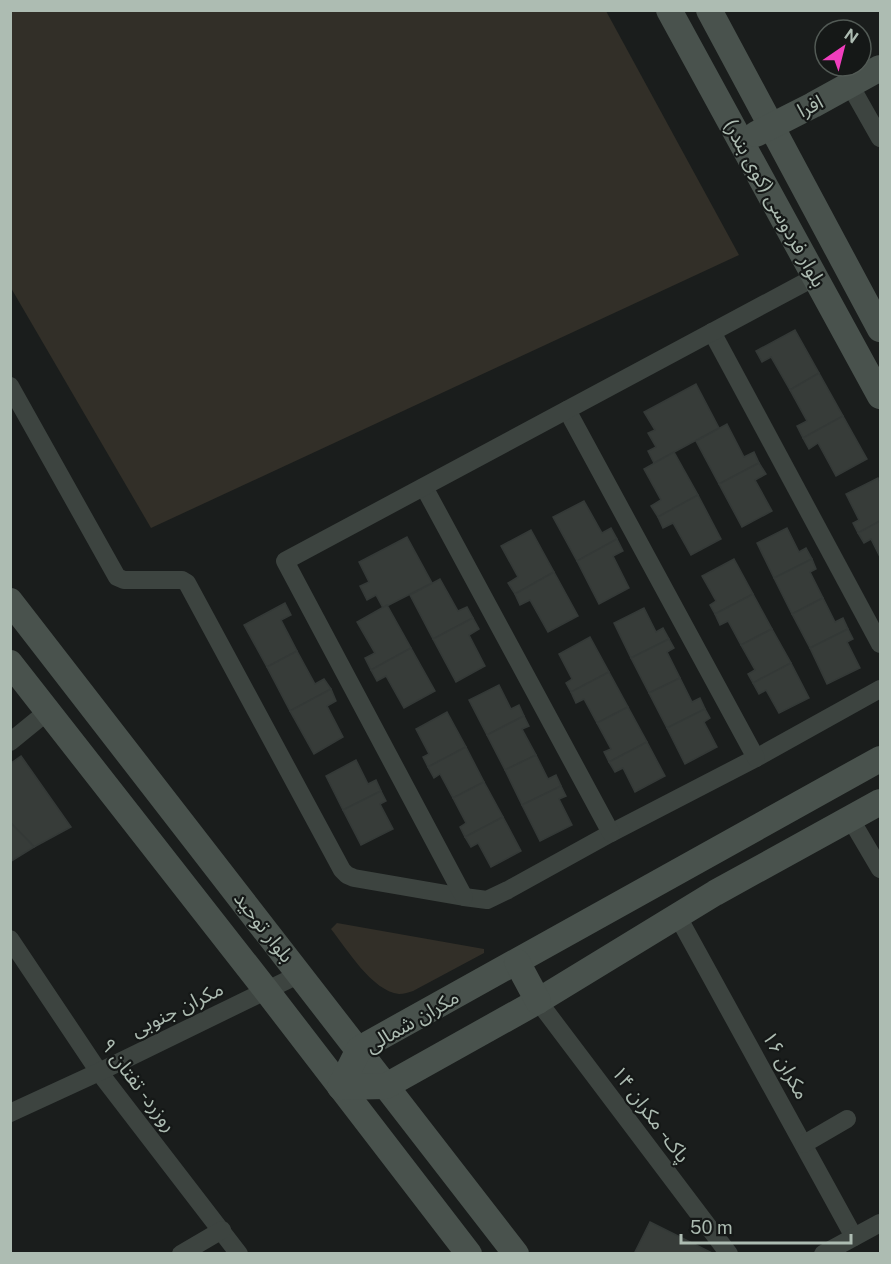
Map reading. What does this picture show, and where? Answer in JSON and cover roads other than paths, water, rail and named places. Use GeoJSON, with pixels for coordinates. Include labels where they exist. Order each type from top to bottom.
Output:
{"type":"FeatureCollection","features":[{"type":"Feature","properties":{"kind":"street","name":"بلوار فردوسی (کوی بندر)"},"geometry":{"type":"LineString","coordinates":[[669,10],[880,396]]}},
{"type":"Feature","properties":{"kind":"street","name":"بلوار فردوسی (کوی بندر)"},"geometry":{"type":"LineString","coordinates":[[709,10],[880,329]]}},
{"type":"Feature","properties":{"kind":"street","name":"افرا"},"geometry":{"type":"LineString","coordinates":[[741,142],[880,68]]}},
{"type":"Feature","properties":{"kind":"street"},"geometry":{"type":"LineString","coordinates":[[850,85],[880,138]]}},
{"type":"Feature","properties":{"kind":"street"},"geometry":{"type":"LineString","coordinates":[[464,897],[285,561],[815,278]]}},
{"type":"Feature","properties":{"kind":"street"},"geometry":{"type":"LineString","coordinates":[[712,333],[880,644]]}},
{"type":"Feature","properties":{"kind":"street"},"geometry":{"type":"LineString","coordinates":[[10,387],[117,577],[124,580],[182,580],[187,584],[342,870],[354,878],[487,900],[756,759],[880,689]]}},
{"type":"Feature","properties":{"kind":"street"},"geometry":{"type":"LineString","coordinates":[[567,410],[756,759]]}},
{"type":"Feature","properties":{"kind":"street"},"geometry":{"type":"LineString","coordinates":[[424,486],[611,833]]}},
{"type":"Feature","properties":{"kind":"street","name":"بلوار توحید"},"geometry":{"type":"LineString","coordinates":[[10,601],[516,1254]]}},
{"type":"Feature","properties":{"kind":"street","name":"بلوار توحید"},"geometry":{"type":"LineString","coordinates":[[10,663],[469,1254]]}},
{"type":"Feature","properties":{"kind":"street"},"geometry":{"type":"LineString","coordinates":[[10,742],[48,711]]}},
{"type":"Feature","properties":{"kind":"street","name":"مکران شمالی"},"geometry":{"type":"LineString","coordinates":[[880,759],[359,1049],[340,1087],[386,1086],[538,1001],[715,892],[880,802]]}},
{"type":"Feature","properties":{"kind":"street"},"geometry":{"type":"LineString","coordinates":[[850,819],[880,869]]}},
{"type":"Feature","properties":{"kind":"street","name":"مکران ۱۶"},"geometry":{"type":"LineString","coordinates":[[677,915],[854,1237]]}},
{"type":"Feature","properties":{"kind":"street","name":"روزرد - تفتان ۹"},"geometry":{"type":"LineString","coordinates":[[10,939],[99,1072],[239,1254]]}},
{"type":"Feature","properties":{"kind":"street"},"geometry":{"type":"LineString","coordinates":[[517,962],[538,1001]]}},
{"type":"Feature","properties":{"kind":"street","name":"مکران جنوبی"},"geometry":{"type":"LineString","coordinates":[[10,1113],[300,974]]}},
{"type":"Feature","properties":{"kind":"street","name":"پاک - مکران ۱۴"},"geometry":{"type":"LineString","coordinates":[[538,1001],[729,1254]]}},
{"type":"Feature","properties":{"kind":"street"},"geometry":{"type":"LineString","coordinates":[[804,1144],[847,1119]]}},
{"type":"Feature","properties":{"kind":"street"},"geometry":{"type":"LineString","coordinates":[[823,1254],[880,1223]]}},
{"type":"Feature","properties":{"kind":"street"},"geometry":{"type":"LineString","coordinates":[[181,1254],[222,1230]]}}]}
